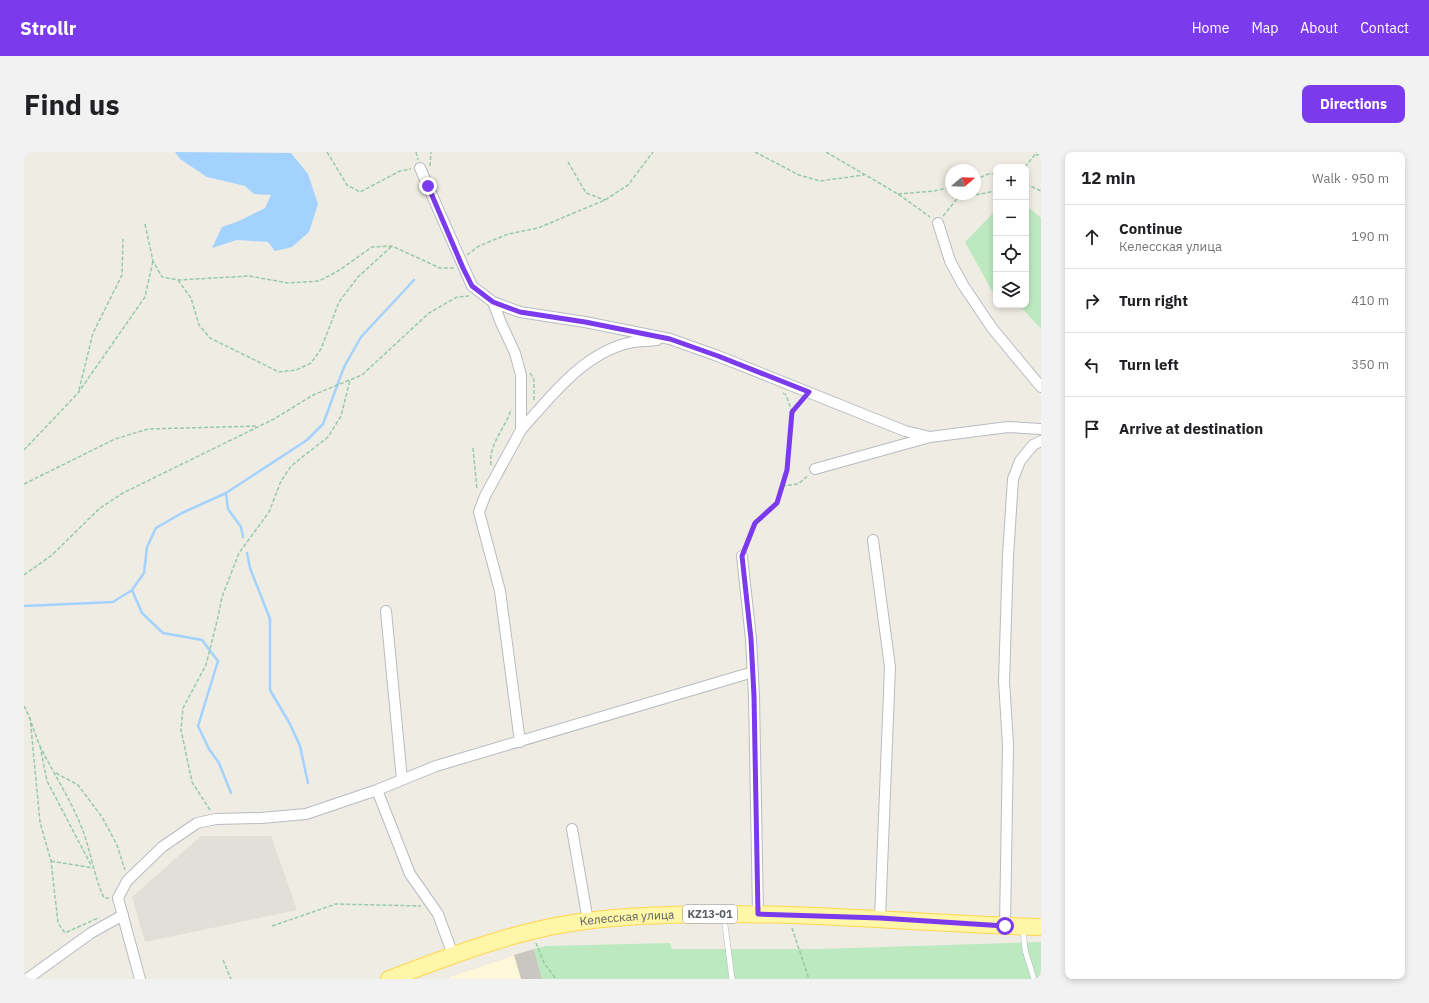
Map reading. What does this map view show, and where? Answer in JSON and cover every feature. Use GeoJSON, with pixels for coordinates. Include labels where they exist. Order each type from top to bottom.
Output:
{"type":"FeatureCollection","features":[{"type":"Feature","properties":{"kind":"main road","name":"Келесская улица"},"geometry":{"type":"LineString","coordinates":[[389,979],[453,956],[531,932],[588,921],[648,915],[787,914],[1041,927]]}},
{"type":"Feature","properties":{"kind":"street"},"geometry":{"type":"LineString","coordinates":[[420,168],[472,286],[493,302],[520,312],[585,322],[670,339],[718,356],[905,431],[930,437]]}},
{"type":"Feature","properties":{"kind":"street"},"geometry":{"type":"LineString","coordinates":[[938,222],[950,261],[963,285],[992,328],[1041,386]]}},
{"type":"Feature","properties":{"kind":"street"},"geometry":{"type":"LineString","coordinates":[[493,302],[500,324],[515,353],[521,375],[521,430]]}},
{"type":"Feature","properties":{"kind":"street"},"geometry":{"type":"LineString","coordinates":[[520,742],[500,591],[479,512],[485,496],[521,430],[558,386],[586,364],[614,349],[632,342],[670,339]]}},
{"type":"Feature","properties":{"kind":"street"},"geometry":{"type":"LineString","coordinates":[[815,469],[930,437],[1008,427],[1041,429]]}},
{"type":"Feature","properties":{"kind":"street"},"geometry":{"type":"LineString","coordinates":[[1005,926],[1008,745],[1004,680],[1012,486],[1020,461],[1033,445],[1041,441]]}},
{"type":"Feature","properties":{"kind":"street"},"geometry":{"type":"LineString","coordinates":[[873,540],[890,667],[880,918]]}},
{"type":"Feature","properties":{"kind":"street"},"geometry":{"type":"LineString","coordinates":[[742,556],[753,672],[758,914]]}},
{"type":"Feature","properties":{"kind":"street"},"geometry":{"type":"LineString","coordinates":[[386,611],[402,780]]}},
{"type":"Feature","properties":{"kind":"street"},"geometry":{"type":"LineString","coordinates":[[140,979],[118,898],[127,881],[162,847],[197,823],[216,819],[261,818],[306,814],[377,790],[436,766],[753,672]]}},
{"type":"Feature","properties":{"kind":"street"},"geometry":{"type":"LineString","coordinates":[[377,790],[410,874],[438,914],[453,956]]}},
{"type":"Feature","properties":{"kind":"street"},"geometry":{"type":"LineString","coordinates":[[572,829],[588,921]]}},
{"type":"Feature","properties":{"kind":"street"},"geometry":{"type":"LineString","coordinates":[[27,979],[90,933],[123,916]]}},
{"type":"Feature","properties":{"kind":"lane"},"geometry":{"type":"LineString","coordinates":[[724,914],[732,979]]}},
{"type":"Feature","properties":{"kind":"lane"},"geometry":{"type":"LineString","coordinates":[[1022,926],[1025,950],[1034,979]]}},
{"type":"Feature","properties":{"kind":"path"},"geometry":{"type":"LineString","coordinates":[[327,152],[347,185],[360,192],[400,171],[420,168]]}},
{"type":"Feature","properties":{"kind":"path"},"geometry":{"type":"LineString","coordinates":[[145,224],[153,261],[162,276],[178,280],[249,276],[288,283],[319,281],[338,271],[372,247],[392,246],[440,268],[461,264],[479,246],[508,234],[538,228],[604,200],[628,185],[653,152]]}},
{"type":"Feature","properties":{"kind":"path"},"geometry":{"type":"LineString","coordinates":[[755,152],[800,175],[820,181],[865,175]]}},
{"type":"Feature","properties":{"kind":"path"},"geometry":{"type":"LineString","coordinates":[[826,152],[898,194],[938,222],[956,200]]}},
{"type":"Feature","properties":{"kind":"path"},"geometry":{"type":"LineString","coordinates":[[1028,164],[1037,152]]}},
{"type":"Feature","properties":{"kind":"path"},"geometry":{"type":"LineString","coordinates":[[1036,155],[1041,154]]}},
{"type":"Feature","properties":{"kind":"path"},"geometry":{"type":"LineString","coordinates":[[568,162],[586,193],[604,200]]}},
{"type":"Feature","properties":{"kind":"path"},"geometry":{"type":"LineString","coordinates":[[981,177],[988,174],[993,174]]}},
{"type":"Feature","properties":{"kind":"path"},"geometry":{"type":"LineString","coordinates":[[1029,185],[1041,191]]}},
{"type":"Feature","properties":{"kind":"path"},"geometry":{"type":"LineString","coordinates":[[898,194],[934,191],[945,188]]}},
{"type":"Feature","properties":{"kind":"path"},"geometry":{"type":"LineString","coordinates":[[981,194],[993,192]]}},
{"type":"Feature","properties":{"kind":"path"},"geometry":{"type":"LineString","coordinates":[[78,393],[93,333],[122,274],[123,239]]}},
{"type":"Feature","properties":{"kind":"path"},"geometry":{"type":"LineString","coordinates":[[178,280],[191,298],[199,325],[210,338],[279,372],[296,370],[312,363],[321,349],[339,302],[358,277],[392,246]]}},
{"type":"Feature","properties":{"kind":"path"},"geometry":{"type":"LineString","coordinates":[[24,450],[78,393],[145,296],[153,261]]}},
{"type":"Feature","properties":{"kind":"path"},"geometry":{"type":"LineString","coordinates":[[24,574],[52,555],[100,508],[123,493],[260,426],[314,394],[362,375],[428,313],[457,297],[483,294]]}},
{"type":"Feature","properties":{"kind":"path"},"geometry":{"type":"LineString","coordinates":[[216,819],[192,782],[181,730],[184,708],[206,665],[222,597],[239,553],[269,512],[281,481],[291,466],[328,437],[341,416],[350,380]]}},
{"type":"Feature","properties":{"kind":"path"},"geometry":{"type":"LineString","coordinates":[[742,556],[755,523],[777,503],[787,470],[792,412],[809,392]]}},
{"type":"Feature","properties":{"kind":"path"},"geometry":{"type":"LineString","coordinates":[[493,481],[490,460],[496,439],[512,408]]}},
{"type":"Feature","properties":{"kind":"path"},"geometry":{"type":"LineString","coordinates":[[24,484],[115,439],[148,429],[260,426]]}},
{"type":"Feature","properties":{"kind":"path"},"geometry":{"type":"LineString","coordinates":[[473,448],[477,491]]}},
{"type":"Feature","properties":{"kind":"path"},"geometry":{"type":"LineString","coordinates":[[782,486],[798,484],[815,469]]}},
{"type":"Feature","properties":{"kind":"path"},"geometry":{"type":"LineString","coordinates":[[24,706],[30,717],[40,745],[47,781],[93,868]]}},
{"type":"Feature","properties":{"kind":"path"},"geometry":{"type":"LineString","coordinates":[[30,717],[40,822],[51,860],[58,923],[65,933],[100,916]]}},
{"type":"Feature","properties":{"kind":"path"},"geometry":{"type":"LineString","coordinates":[[40,745],[69,797],[83,832],[93,868],[104,898],[118,898]]}},
{"type":"Feature","properties":{"kind":"path"},"geometry":{"type":"LineString","coordinates":[[56,773],[78,785],[102,818],[117,845],[127,881]]}},
{"type":"Feature","properties":{"kind":"path"},"geometry":{"type":"LineString","coordinates":[[51,860],[93,868]]}},
{"type":"Feature","properties":{"kind":"path"},"geometry":{"type":"LineString","coordinates":[[272,926],[336,904],[433,906]]}},
{"type":"Feature","properties":{"kind":"path"},"geometry":{"type":"LineString","coordinates":[[787,914],[809,979]]}},
{"type":"Feature","properties":{"kind":"path"},"geometry":{"type":"LineString","coordinates":[[531,932],[544,963],[556,979]]}},
{"type":"Feature","properties":{"kind":"path"},"geometry":{"type":"LineString","coordinates":[[223,960],[231,979]]}},
{"type":"Feature","properties":{"kind":"shaded area"},"geometry":{"type":"Polygon","coordinates":[[[201,836],[271,836],[297,910],[145,942],[132,897],[201,836]]]}},
{"type":"Feature","properties":{"kind":"shaded area"},"geometry":{"type":"Polygon","coordinates":[[[534,949],[542,979],[451,979],[450,977],[534,949]]]}},
{"type":"Feature","properties":{"kind":"green space"},"geometry":{"type":"Polygon","coordinates":[[[1029,208],[1041,218],[1041,329],[1022,308],[1029,308],[1029,208]]]}},
{"type":"Feature","properties":{"kind":"green space"},"geometry":{"type":"Polygon","coordinates":[[[993,213],[993,293],[965,242],[993,213]]]}},
{"type":"Feature","properties":{"kind":"green space"},"geometry":{"type":"Polygon","coordinates":[[[1041,942],[1041,979],[542,979],[534,949],[545,946],[670,943],[672,949],[819,949],[1041,942]]]}},
{"type":"Feature","properties":{"kind":"water"},"geometry":{"type":"Polygon","coordinates":[[[175,152],[291,153],[308,174],[318,204],[309,232],[292,247],[275,251],[268,242],[237,240],[212,248],[222,227],[239,221],[265,208],[271,195],[254,194],[245,186],[207,177],[180,159],[175,152]]]}},
{"type":"Feature","properties":{"kind":"building"},"geometry":{"type":"Polygon","coordinates":[[[534,949],[542,979],[521,979],[514,955],[534,949]]]}},
{"type":"Feature","properties":{"kind":"waterway"},"geometry":{"type":"LineString","coordinates":[[24,606],[113,602],[132,590],[144,573],[147,547],[156,528],[182,513],[226,493],[307,440],[323,424],[344,367],[361,337],[414,280]]}},
{"type":"Feature","properties":{"kind":"waterway"},"geometry":{"type":"LineString","coordinates":[[226,493],[228,509],[241,527],[243,537]]}},
{"type":"Feature","properties":{"kind":"waterway"},"geometry":{"type":"LineString","coordinates":[[247,553],[250,568],[270,619],[270,690],[290,724],[300,746],[308,783]]}},
{"type":"Feature","properties":{"kind":"waterway"},"geometry":{"type":"LineString","coordinates":[[132,590],[142,613],[163,633],[202,640],[218,661],[198,726],[209,749],[219,763],[231,793]]}},
{"type":"Feature","properties":{"kind":"route"},"geometry":{"type":"LineString","coordinates":[[428,186],[472,286],[493,302],[520,312],[585,322],[670,339],[718,356],[809,392],[792,412],[787,470],[777,503],[755,523],[742,556],[751,639],[754,696],[758,914],[880,918],[1005,926]]}}]}
